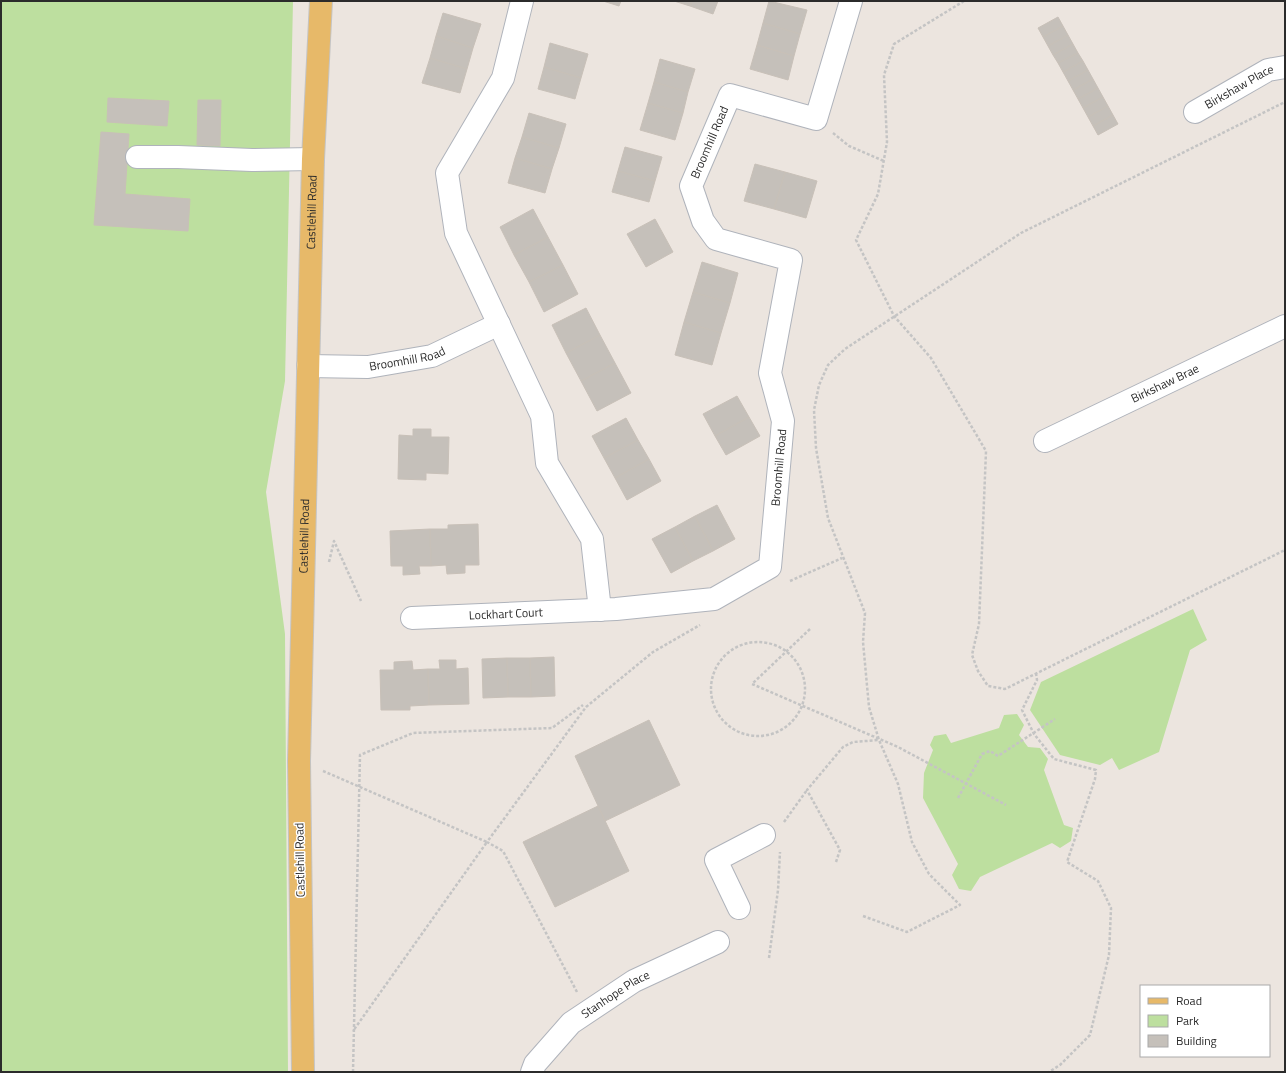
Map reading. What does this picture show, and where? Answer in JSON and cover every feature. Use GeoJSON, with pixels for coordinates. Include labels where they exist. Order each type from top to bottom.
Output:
{"type":"FeatureCollection","features":[{"type":"Feature","properties":{"kind":"main road","name":"Castlehill Road"},"geometry":{"type":"LineString","coordinates":[[303,1072],[300,761],[313,159],[321,1]]}},
{"type":"Feature","properties":{"kind":"street"},"geometry":{"type":"LineString","coordinates":[[522,1],[503,78],[447,173],[456,233],[542,416],[547,463],[592,539],[600,610]]}},
{"type":"Feature","properties":{"kind":"street"},"geometry":{"type":"LineString","coordinates":[[816,119],[851,1]]}},
{"type":"Feature","properties":{"kind":"street","name":"Birkshaw Place"},"geometry":{"type":"LineString","coordinates":[[1195,112],[1268,70],[1285,67]]}},
{"type":"Feature","properties":{"kind":"street","name":"Broomhill Road"},"geometry":{"type":"LineString","coordinates":[[600,610],[714,599],[770,567],[783,421],[770,373],[791,260],[716,239],[703,222],[691,186],[730,95],[816,119]]}},
{"type":"Feature","properties":{"kind":"street"},"geometry":{"type":"LineString","coordinates":[[137,157],[252,160],[313,159]]}},
{"type":"Feature","properties":{"kind":"street","name":"Broomhill Road"},"geometry":{"type":"LineString","coordinates":[[308,366],[368,367],[432,356],[499,324]]}},
{"type":"Feature","properties":{"kind":"street","name":"Birkshaw Brae"},"geometry":{"type":"LineString","coordinates":[[1045,441],[1285,326]]}},
{"type":"Feature","properties":{"kind":"street","name":"Lockhart Court"},"geometry":{"type":"LineString","coordinates":[[412,618],[600,610]]}},
{"type":"Feature","properties":{"kind":"street"},"geometry":{"type":"LineString","coordinates":[[739,908],[716,860],[773,831]]}},
{"type":"Feature","properties":{"kind":"street","name":"Stanhope Place"},"geometry":{"type":"LineString","coordinates":[[532,1072],[535,1064],[571,1023],[634,981],[718,942]]}},
{"type":"Feature","properties":{"kind":"path"},"geometry":{"type":"LineString","coordinates":[[964,1],[894,44],[884,75],[886,142],[878,194],[856,240],[894,316],[931,358],[986,451],[979,624],[972,655],[978,671],[988,686],[1005,688],[1285,550]]}},
{"type":"Feature","properties":{"kind":"path"},"geometry":{"type":"LineString","coordinates":[[863,916],[906,932],[960,905],[929,874],[912,842],[898,784],[879,740],[869,707],[863,642],[865,613],[842,558],[828,518],[816,448],[814,410],[820,385],[828,365],[845,350],[894,316],[1021,233],[1285,102]]}},
{"type":"Feature","properties":{"kind":"path"},"geometry":{"type":"LineString","coordinates":[[816,119],[849,146],[884,161]]}},
{"type":"Feature","properties":{"kind":"path"},"geometry":{"type":"LineString","coordinates":[[329,564],[334,541],[361,601]]}},
{"type":"Feature","properties":{"kind":"path"},"geometry":{"type":"LineString","coordinates":[[785,583],[842,558]]}},
{"type":"Feature","properties":{"kind":"path"},"geometry":{"type":"LineString","coordinates":[[353,1032],[487,842],[586,707],[653,652],[701,624]]}},
{"type":"Feature","properties":{"kind":"path"},"geometry":{"type":"LineString","coordinates":[[810,629],[752,684],[898,747],[966,782],[1006,805]]}},
{"type":"Feature","properties":{"kind":"path"},"geometry":{"type":"LineString","coordinates":[[748,642],[775,644],[787,651],[796,661],[802,673],[805,686],[804,700],[798,713],[789,724],[777,732],[764,736],[749,735],[736,731],[725,723],[712,701],[710,688],[712,676],[717,664],[725,654],[748,642]]}},
{"type":"Feature","properties":{"kind":"path"},"geometry":{"type":"LineString","coordinates":[[1036,673],[1037,680],[1022,710],[1034,734],[1054,759],[1096,770],[1095,779],[1067,862],[1098,881],[1111,908],[1110,955],[1090,1035],[1060,1065],[1049,1072]]}},
{"type":"Feature","properties":{"kind":"path"},"geometry":{"type":"LineString","coordinates":[[353,1072],[360,755],[413,733],[552,728],[583,705]]}},
{"type":"Feature","properties":{"kind":"path"},"geometry":{"type":"LineString","coordinates":[[958,798],[982,754],[990,751],[998,756],[1055,720]]}},
{"type":"Feature","properties":{"kind":"path"},"geometry":{"type":"LineString","coordinates":[[773,831],[843,747],[853,742],[879,740]]}},
{"type":"Feature","properties":{"kind":"path"},"geometry":{"type":"LineString","coordinates":[[300,761],[487,842],[503,851],[587,1012]]}},
{"type":"Feature","properties":{"kind":"path"},"geometry":{"type":"LineString","coordinates":[[807,790],[840,850],[836,862]]}},
{"type":"Feature","properties":{"kind":"path"},"geometry":{"type":"LineString","coordinates":[[769,958],[778,890],[780,850]]}},
{"type":"Feature","properties":{"kind":"green space"},"geometry":{"type":"Polygon","coordinates":[[[1,1],[293,1],[285,381],[266,492],[285,634],[288,1072],[1,1072],[1,1]]]}},
{"type":"Feature","properties":{"kind":"green space"},"geometry":{"type":"Polygon","coordinates":[[[1193,609],[1207,640],[1190,650],[1159,752],[1119,770],[1112,758],[1100,765],[1060,755],[1030,710],[1041,682],[1193,609]]]}},
{"type":"Feature","properties":{"kind":"green space"},"geometry":{"type":"Polygon","coordinates":[[[1017,714],[1024,725],[1019,735],[1028,747],[1040,748],[1048,759],[1044,770],[1064,825],[1073,828],[1071,841],[1060,848],[1052,843],[980,877],[971,891],[959,889],[952,875],[958,864],[923,798],[924,773],[933,750],[930,745],[934,736],[946,734],[951,743],[999,728],[1004,715],[1017,714]]]}},
{"type":"Feature","properties":{"kind":"building"},"geometry":{"type":"Polygon","coordinates":[[[603,1],[621,1],[619,6],[603,1]]]}},
{"type":"Feature","properties":{"kind":"building"},"geometry":{"type":"Polygon","coordinates":[[[674,1],[692,1],[690,6],[674,1]]]}},
{"type":"Feature","properties":{"kind":"building"},"geometry":{"type":"Polygon","coordinates":[[[692,1],[718,1],[713,14],[690,6],[692,1]]]}},
{"type":"Feature","properties":{"kind":"building"},"geometry":{"type":"Polygon","coordinates":[[[769,1],[807,10],[800,34],[763,23],[769,1]]]}},
{"type":"Feature","properties":{"kind":"building"},"geometry":{"type":"Polygon","coordinates":[[[443,13],[481,24],[473,48],[436,36],[443,13]]]}},
{"type":"Feature","properties":{"kind":"building"},"geometry":{"type":"Polygon","coordinates":[[[1058,17],[1063,26],[1043,37],[1038,28],[1058,17]]]}},
{"type":"Feature","properties":{"kind":"building"},"geometry":{"type":"Polygon","coordinates":[[[763,23],[800,34],[794,56],[757,45],[763,23]]]}},
{"type":"Feature","properties":{"kind":"building"},"geometry":{"type":"Polygon","coordinates":[[[1063,26],[1068,35],[1048,46],[1043,37],[1063,26]]]}},
{"type":"Feature","properties":{"kind":"building"},"geometry":{"type":"Polygon","coordinates":[[[1068,35],[1073,44],[1053,55],[1048,46],[1068,35]]]}},
{"type":"Feature","properties":{"kind":"building"},"geometry":{"type":"Polygon","coordinates":[[[436,36],[473,48],[467,69],[430,58],[436,36]]]}},
{"type":"Feature","properties":{"kind":"building"},"geometry":{"type":"Polygon","coordinates":[[[550,43],[588,54],[581,78],[544,67],[550,43]]]}},
{"type":"Feature","properties":{"kind":"building"},"geometry":{"type":"Polygon","coordinates":[[[1073,44],[1078,53],[1058,63],[1053,55],[1073,44]]]}},
{"type":"Feature","properties":{"kind":"building"},"geometry":{"type":"Polygon","coordinates":[[[757,45],[794,56],[788,80],[750,69],[757,45]]]}},
{"type":"Feature","properties":{"kind":"building"},"geometry":{"type":"Polygon","coordinates":[[[1078,53],[1083,61],[1063,72],[1058,63],[1078,53]]]}},
{"type":"Feature","properties":{"kind":"building"},"geometry":{"type":"Polygon","coordinates":[[[430,58],[467,69],[460,93],[422,83],[430,58]]]}},
{"type":"Feature","properties":{"kind":"building"},"geometry":{"type":"Polygon","coordinates":[[[660,59],[695,69],[688,92],[654,82],[660,59]]]}},
{"type":"Feature","properties":{"kind":"building"},"geometry":{"type":"Polygon","coordinates":[[[1083,61],[1088,70],[1068,81],[1063,72],[1083,61]]]}},
{"type":"Feature","properties":{"kind":"building"},"geometry":{"type":"Polygon","coordinates":[[[544,67],[581,78],[575,99],[538,89],[544,67]]]}},
{"type":"Feature","properties":{"kind":"building"},"geometry":{"type":"Polygon","coordinates":[[[1088,70],[1093,79],[1073,90],[1068,81],[1088,70]]]}},
{"type":"Feature","properties":{"kind":"building"},"geometry":{"type":"Polygon","coordinates":[[[1093,79],[1098,88],[1078,99],[1073,90],[1093,79]]]}},
{"type":"Feature","properties":{"kind":"building"},"geometry":{"type":"Polygon","coordinates":[[[654,82],[688,92],[683,113],[648,103],[654,82]]]}},
{"type":"Feature","properties":{"kind":"building"},"geometry":{"type":"Polygon","coordinates":[[[1098,88],[1103,97],[1083,108],[1078,99],[1098,88]]]}},
{"type":"Feature","properties":{"kind":"building"},"geometry":{"type":"Polygon","coordinates":[[[1103,97],[1108,106],[1088,117],[1083,108],[1103,97]]]}},
{"type":"Feature","properties":{"kind":"building"},"geometry":{"type":"Polygon","coordinates":[[[108,98],[169,101],[167,126],[107,122],[108,98]]]}},
{"type":"Feature","properties":{"kind":"building"},"geometry":{"type":"Polygon","coordinates":[[[198,100],[221,100],[220,146],[197,145],[198,100]]]}},
{"type":"Feature","properties":{"kind":"building"},"geometry":{"type":"Polygon","coordinates":[[[648,103],[683,113],[675,140],[640,130],[648,103]]]}},
{"type":"Feature","properties":{"kind":"building"},"geometry":{"type":"Polygon","coordinates":[[[1108,106],[1113,115],[1093,126],[1088,117],[1108,106]]]}},
{"type":"Feature","properties":{"kind":"building"},"geometry":{"type":"Polygon","coordinates":[[[529,113],[566,124],[559,148],[522,137],[529,113]]]}},
{"type":"Feature","properties":{"kind":"building"},"geometry":{"type":"Polygon","coordinates":[[[1113,115],[1118,124],[1098,135],[1093,126],[1113,115]]]}},
{"type":"Feature","properties":{"kind":"building"},"geometry":{"type":"Polygon","coordinates":[[[101,132],[129,134],[125,194],[190,199],[188,231],[94,225],[101,132]]]}},
{"type":"Feature","properties":{"kind":"building"},"geometry":{"type":"Polygon","coordinates":[[[522,137],[559,148],[552,169],[515,158],[522,137]]]}},
{"type":"Feature","properties":{"kind":"building"},"geometry":{"type":"Polygon","coordinates":[[[625,147],[662,157],[655,181],[618,171],[625,147]]]}},
{"type":"Feature","properties":{"kind":"building"},"geometry":{"type":"Polygon","coordinates":[[[515,158],[552,169],[545,193],[508,183],[515,158]]]}},
{"type":"Feature","properties":{"kind":"building"},"geometry":{"type":"Polygon","coordinates":[[[755,164],[785,172],[774,209],[744,201],[755,164]]]}},
{"type":"Feature","properties":{"kind":"building"},"geometry":{"type":"Polygon","coordinates":[[[618,171],[655,181],[649,202],[612,192],[618,171]]]}},
{"type":"Feature","properties":{"kind":"building"},"geometry":{"type":"Polygon","coordinates":[[[785,172],[817,181],[806,218],[774,209],[785,172]]]}},
{"type":"Feature","properties":{"kind":"building"},"geometry":{"type":"Polygon","coordinates":[[[533,209],[548,237],[514,255],[500,227],[533,209]]]}},
{"type":"Feature","properties":{"kind":"building"},"geometry":{"type":"Polygon","coordinates":[[[655,219],[673,252],[646,267],[627,234],[655,219]]]}},
{"type":"Feature","properties":{"kind":"building"},"geometry":{"type":"Polygon","coordinates":[[[548,237],[563,265],[529,282],[514,255],[548,237]]]}},
{"type":"Feature","properties":{"kind":"building"},"geometry":{"type":"Polygon","coordinates":[[[702,262],[738,273],[730,303],[693,292],[702,262]]]}},
{"type":"Feature","properties":{"kind":"building"},"geometry":{"type":"Polygon","coordinates":[[[563,265],[578,294],[544,312],[529,282],[563,265]]]}},
{"type":"Feature","properties":{"kind":"building"},"geometry":{"type":"Polygon","coordinates":[[[693,292],[730,303],[721,333],[684,322],[693,292]]]}},
{"type":"Feature","properties":{"kind":"building"},"geometry":{"type":"Polygon","coordinates":[[[586,308],[600,335],[566,353],[552,325],[586,308]]]}},
{"type":"Feature","properties":{"kind":"building"},"geometry":{"type":"Polygon","coordinates":[[[684,322],[721,333],[712,365],[675,355],[684,322]]]}},
{"type":"Feature","properties":{"kind":"building"},"geometry":{"type":"Polygon","coordinates":[[[600,335],[615,363],[581,381],[566,353],[600,335]]]}},
{"type":"Feature","properties":{"kind":"building"},"geometry":{"type":"Polygon","coordinates":[[[615,363],[631,393],[597,411],[581,381],[615,363]]]}},
{"type":"Feature","properties":{"kind":"building"},"geometry":{"type":"Polygon","coordinates":[[[737,396],[749,417],[715,436],[703,414],[737,396]]]}},
{"type":"Feature","properties":{"kind":"building"},"geometry":{"type":"Polygon","coordinates":[[[749,417],[760,436],[726,455],[715,436],[749,417]]]}},
{"type":"Feature","properties":{"kind":"building"},"geometry":{"type":"Polygon","coordinates":[[[626,418],[638,440],[604,458],[592,436],[626,418]]]}},
{"type":"Feature","properties":{"kind":"building"},"geometry":{"type":"Polygon","coordinates":[[[413,429],[431,429],[431,437],[449,437],[448,474],[426,473],[426,480],[398,479],[399,435],[413,436],[413,429]]]}},
{"type":"Feature","properties":{"kind":"building"},"geometry":{"type":"Polygon","coordinates":[[[638,440],[649,459],[615,478],[604,458],[638,440]]]}},
{"type":"Feature","properties":{"kind":"building"},"geometry":{"type":"Polygon","coordinates":[[[649,459],[661,481],[627,500],[615,478],[649,459]]]}},
{"type":"Feature","properties":{"kind":"building"},"geometry":{"type":"Polygon","coordinates":[[[717,505],[735,539],[713,551],[695,516],[717,505]]]}},
{"type":"Feature","properties":{"kind":"building"},"geometry":{"type":"Polygon","coordinates":[[[695,516],[713,551],[693,561],[675,527],[695,516]]]}},
{"type":"Feature","properties":{"kind":"building"},"geometry":{"type":"Polygon","coordinates":[[[478,524],[479,565],[465,565],[465,573],[447,574],[446,565],[431,566],[430,529],[448,529],[448,525],[478,524]]]}},
{"type":"Feature","properties":{"kind":"building"},"geometry":{"type":"Polygon","coordinates":[[[675,527],[693,561],[671,573],[652,539],[675,527]]]}},
{"type":"Feature","properties":{"kind":"building"},"geometry":{"type":"Polygon","coordinates":[[[430,529],[431,566],[419,566],[420,574],[403,575],[403,566],[391,566],[390,531],[430,529]]]}},
{"type":"Feature","properties":{"kind":"building"},"geometry":{"type":"Polygon","coordinates":[[[554,657],[555,696],[531,697],[530,658],[554,657]]]}},
{"type":"Feature","properties":{"kind":"building"},"geometry":{"type":"Polygon","coordinates":[[[507,658],[530,658],[531,697],[508,697],[507,658]]]}},
{"type":"Feature","properties":{"kind":"building"},"geometry":{"type":"Polygon","coordinates":[[[507,658],[508,697],[483,698],[482,659],[507,658]]]}},
{"type":"Feature","properties":{"kind":"building"},"geometry":{"type":"Polygon","coordinates":[[[439,660],[456,660],[456,669],[468,668],[469,704],[429,705],[428,669],[440,669],[439,660]]]}},
{"type":"Feature","properties":{"kind":"building"},"geometry":{"type":"Polygon","coordinates":[[[412,661],[413,670],[428,669],[429,705],[410,706],[410,710],[381,710],[380,670],[394,670],[394,662],[412,661]]]}},
{"type":"Feature","properties":{"kind":"building"},"geometry":{"type":"Polygon","coordinates":[[[649,720],[680,785],[605,821],[575,756],[649,720]]]}},
{"type":"Feature","properties":{"kind":"building"},"geometry":{"type":"Polygon","coordinates":[[[598,806],[629,871],[555,907],[523,842],[598,806]]]}}]}
